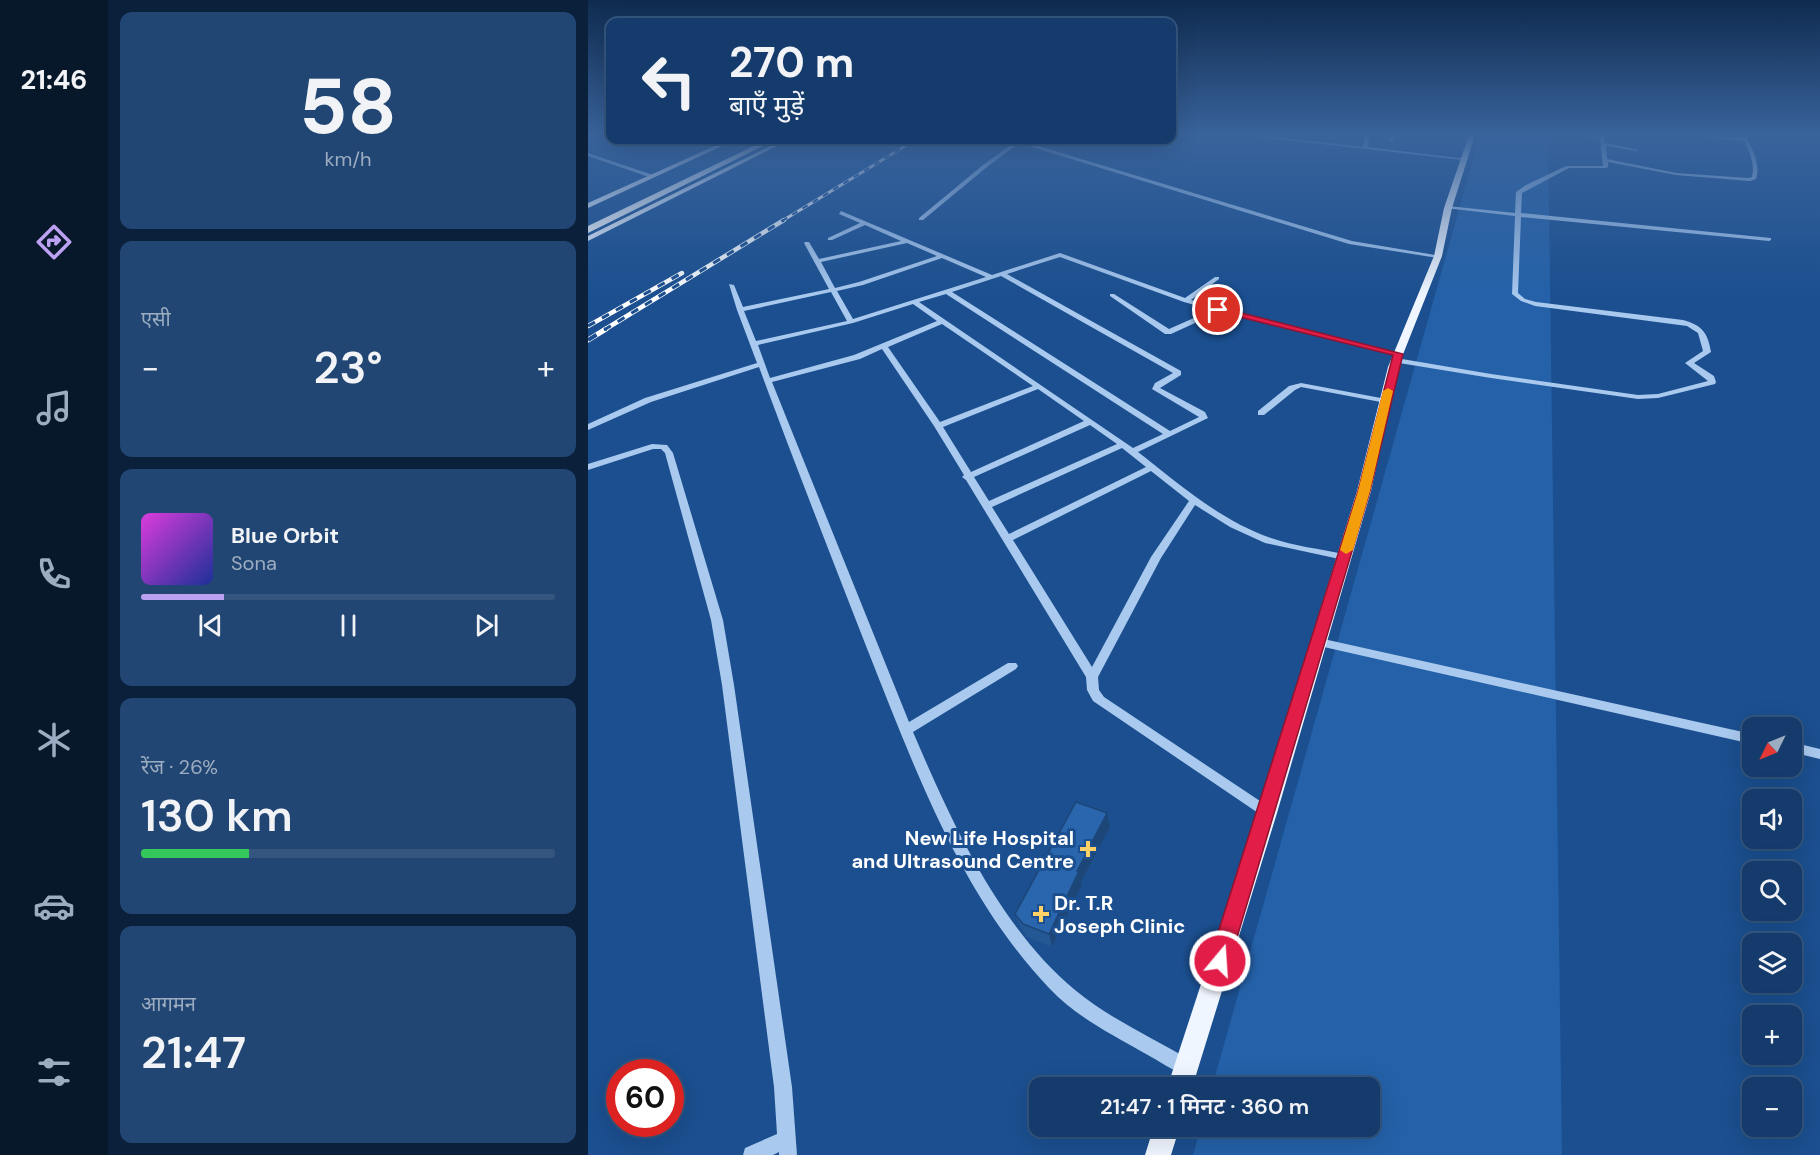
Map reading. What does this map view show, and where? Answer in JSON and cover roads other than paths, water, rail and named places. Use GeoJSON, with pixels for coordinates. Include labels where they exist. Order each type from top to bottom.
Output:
{"type":"FeatureCollection","features":[{"type":"Feature","properties":{"kind":"highway"},"geometry":{"type":"LineString","coordinates":[[588,216],[642,189]]}},
{"type":"Feature","properties":{"kind":"highway"},"geometry":{"type":"LineString","coordinates":[[588,230],[672,189]]}},
{"type":"Feature","properties":{"kind":"main road"},"geometry":{"type":"LineString","coordinates":[[588,206],[624,189]]}},
{"type":"Feature","properties":{"kind":"main road"},"geometry":{"type":"LineString","coordinates":[[588,239],[688,189]]}},
{"type":"Feature","properties":{"kind":"main road"},"geometry":{"type":"LineString","coordinates":[[1183,1077],[1267,813],[1364,491],[1397,357],[1438,256],[1454,189]]}},
{"type":"Feature","properties":{"kind":"main road"},"geometry":{"type":"LineString","coordinates":[[1158,1155],[1164,1137]]}},
{"type":"Feature","properties":{"kind":"street"},"geometry":{"type":"LineString","coordinates":[[921,219],[958,189]]}},
{"type":"Feature","properties":{"kind":"street"},"geometry":{"type":"LineString","coordinates":[[1176,189],[1351,243],[1438,256]]}},
{"type":"Feature","properties":{"kind":"street"},"geometry":{"type":"LineString","coordinates":[[753,344],[851,322],[1056,255],[1063,255],[1186,301],[1397,357],[1491,376],[1638,397],[1658,396],[1712,382],[1710,378],[1689,363],[1707,352],[1703,332],[1697,327],[1683,322],[1535,304],[1518,298],[1515,294],[1518,214],[1520,192],[1523,189]]}},
{"type":"Feature","properties":{"kind":"street"},"geometry":{"type":"LineString","coordinates":[[1448,208],[1768,239]]}},
{"type":"Feature","properties":{"kind":"street"},"geometry":{"type":"LineString","coordinates":[[841,213],[990,276]]}},
{"type":"Feature","properties":{"kind":"street"},"geometry":{"type":"LineString","coordinates":[[830,239],[865,223]]}},
{"type":"Feature","properties":{"kind":"street"},"geometry":{"type":"LineString","coordinates":[[817,261],[909,241]]}},
{"type":"Feature","properties":{"kind":"street"},"geometry":{"type":"LineString","coordinates":[[807,243],[851,322]]}},
{"type":"Feature","properties":{"kind":"street"},"geometry":{"type":"LineString","coordinates":[[740,310],[876,280],[942,256]]}},
{"type":"Feature","properties":{"kind":"street"},"geometry":{"type":"LineString","coordinates":[[1001,273],[1178,373],[1158,385],[1156,389],[1204,416],[1133,451]]}},
{"type":"Feature","properties":{"kind":"street"},"geometry":{"type":"LineString","coordinates":[[1186,301],[1217,278]]}},
{"type":"Feature","properties":{"kind":"street"},"geometry":{"type":"LineString","coordinates":[[731,285],[760,364],[907,730],[945,817],[1007,926],[1056,984],[1086,1009],[1186,1067]]}},
{"type":"Feature","properties":{"kind":"street"},"geometry":{"type":"LineString","coordinates":[[946,291],[1168,434]]}},
{"type":"Feature","properties":{"kind":"street"},"geometry":{"type":"LineString","coordinates":[[1112,295],[1168,332],[1218,310]]}},
{"type":"Feature","properties":{"kind":"street"},"geometry":{"type":"LineString","coordinates":[[913,301],[1123,444],[1194,500],[1233,525],[1255,536],[1344,557]]}},
{"type":"Feature","properties":{"kind":"street"},"geometry":{"type":"LineString","coordinates":[[768,381],[857,357],[942,321]]}},
{"type":"Feature","properties":{"kind":"street"},"geometry":{"type":"LineString","coordinates":[[884,346],[938,426],[967,477],[1092,677],[1094,693],[1100,700],[1267,813]]}},
{"type":"Feature","properties":{"kind":"street"},"geometry":{"type":"LineString","coordinates":[[588,427],[648,400],[760,364]]}},
{"type":"Feature","properties":{"kind":"street"},"geometry":{"type":"LineString","coordinates":[[1261,413],[1292,388],[1301,385],[1386,401]]}},
{"type":"Feature","properties":{"kind":"street"},"geometry":{"type":"LineString","coordinates":[[938,426],[1037,387]]}},
{"type":"Feature","properties":{"kind":"street"},"geometry":{"type":"LineString","coordinates":[[967,477],[1090,422]]}},
{"type":"Feature","properties":{"kind":"street"},"geometry":{"type":"LineString","coordinates":[[986,506],[1123,444]]}},
{"type":"Feature","properties":{"kind":"street"},"geometry":{"type":"LineString","coordinates":[[588,467],[652,447],[662,446],[667,449],[717,620],[783,1087],[787,1147],[752,1155]]}},
{"type":"Feature","properties":{"kind":"street"},"geometry":{"type":"LineString","coordinates":[[1006,539],[1152,467]]}},
{"type":"Feature","properties":{"kind":"street"},"geometry":{"type":"LineString","coordinates":[[1092,677],[1156,557],[1194,500]]}},
{"type":"Feature","properties":{"kind":"street"},"geometry":{"type":"LineString","coordinates":[[1319,642],[1742,737]]}},
{"type":"Feature","properties":{"kind":"street"},"geometry":{"type":"LineString","coordinates":[[907,730],[1012,666]]}},
{"type":"Feature","properties":{"kind":"street"},"geometry":{"type":"LineString","coordinates":[[1802,750],[1820,754]]}},
{"type":"Feature","properties":{"kind":"railway"},"geometry":{"type":"LineString","coordinates":[[782,221],[835,189]]}},
{"type":"Feature","properties":{"kind":"railway"},"geometry":{"type":"LineString","coordinates":[[604,330],[784,220]]}},
{"type":"Feature","properties":{"kind":"railway"},"geometry":{"type":"LineString","coordinates":[[588,326],[682,273]]}},
{"type":"Feature","properties":{"kind":"railway"},"geometry":{"type":"LineString","coordinates":[[588,340],[606,329]]}},
{"type":"Feature","properties":{"kind":"place","name":"New Life Hospital and Ultrasound Centre"},"geometry":{"type":"Point","coordinates":[1088,849]}},
{"type":"Feature","properties":{"kind":"place","name":"Dr. T.R Joseph Clinic"},"geometry":{"type":"Point","coordinates":[1041,914]}}]}
